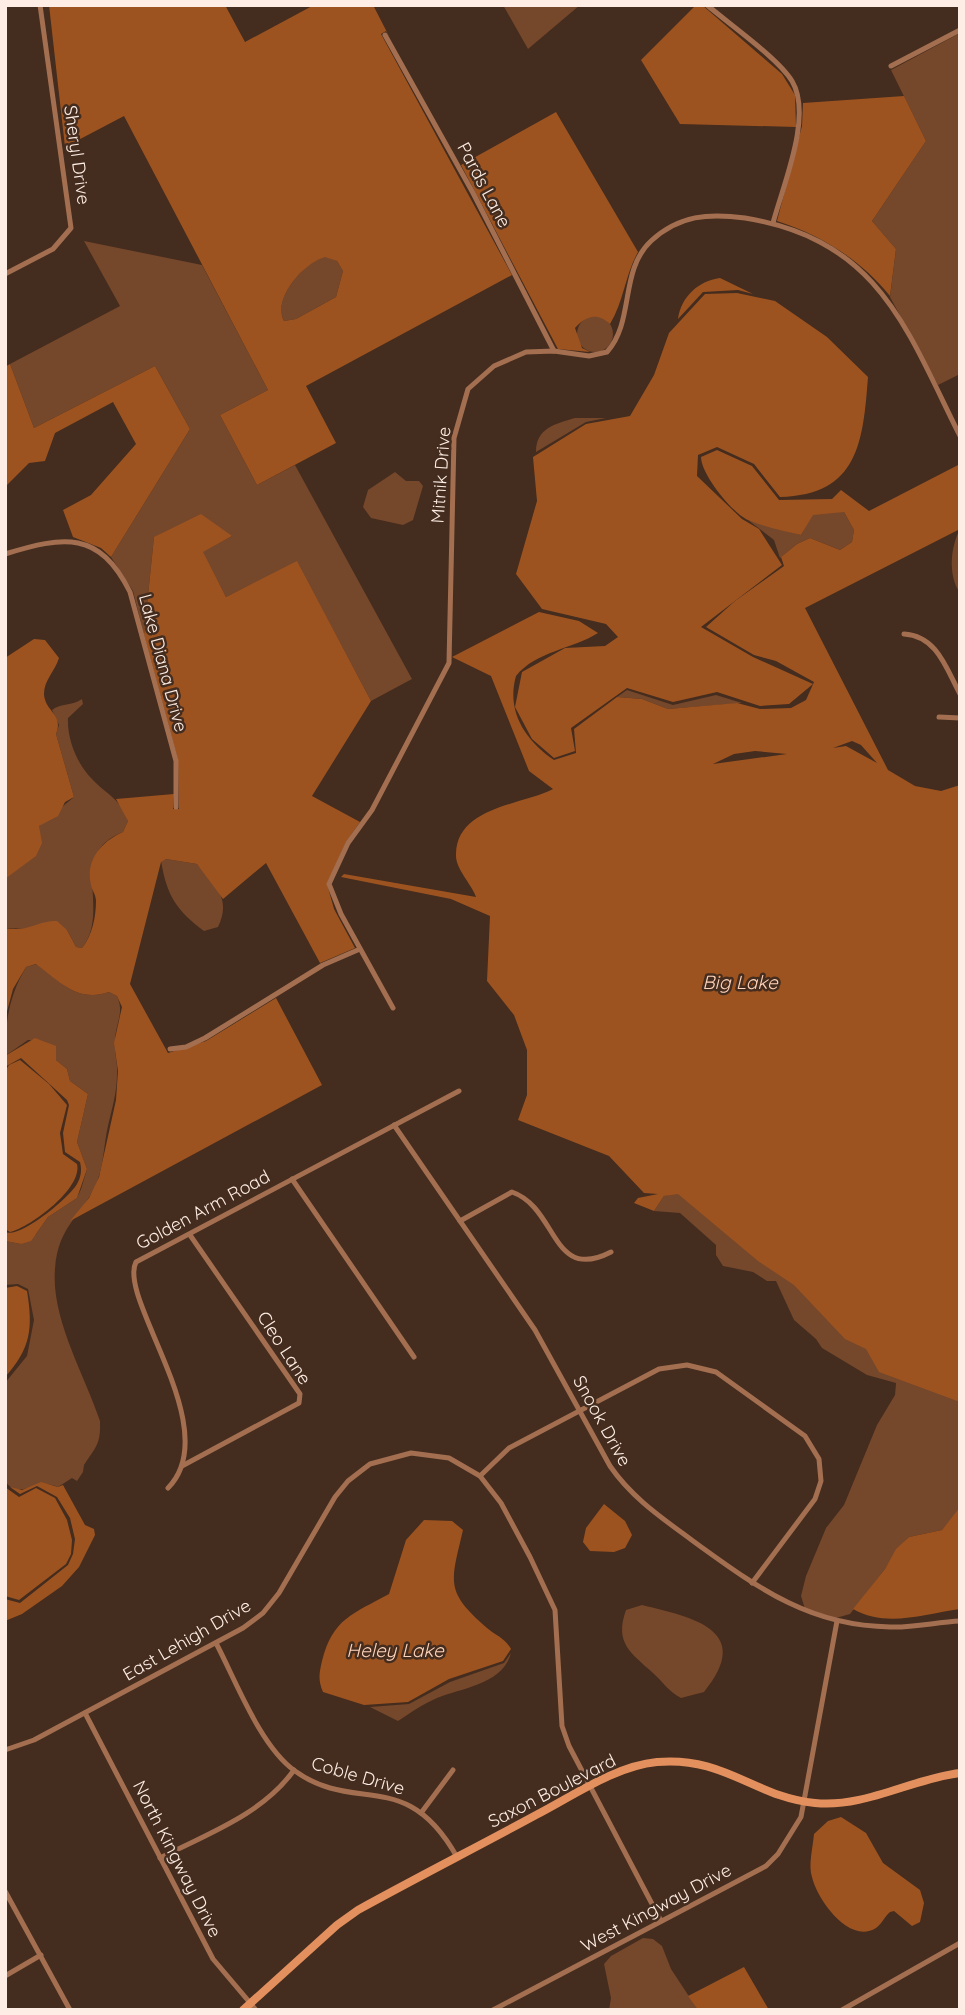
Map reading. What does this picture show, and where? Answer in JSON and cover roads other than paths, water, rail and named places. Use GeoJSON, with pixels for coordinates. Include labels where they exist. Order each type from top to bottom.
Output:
{"type":"FeatureCollection","features":[{"type":"Feature","properties":{"kind":"main road","name":"Saxon Boulevard"},"geometry":{"type":"LineString","coordinates":[[249,2008],[337,1925],[366,1906],[590,1787],[636,1766],[655,1762],[694,1762],[727,1770],[777,1795],[804,1801],[853,1801],[960,1773]]}},
{"type":"Feature","properties":{"kind":"street","name":"Sheryl Drive"},"geometry":{"type":"LineString","coordinates":[[5,274],[53,249],[71,228],[40,5]]}},
{"type":"Feature","properties":{"kind":"street"},"geometry":{"type":"LineString","coordinates":[[707,5],[785,72],[797,92],[799,126],[774,223]]}},
{"type":"Feature","properties":{"kind":"street"},"geometry":{"type":"LineString","coordinates":[[891,65],[960,30]]}},
{"type":"Feature","properties":{"kind":"street","name":"Pards Lane"},"geometry":{"type":"LineString","coordinates":[[385,34],[473,193],[554,351]]}},
{"type":"Feature","properties":{"kind":"street","name":"Mitnik Drive"},"geometry":{"type":"LineString","coordinates":[[393,1009],[337,907],[329,884],[348,843],[372,810],[449,663],[454,438],[462,401],[468,389],[494,366],[526,352],[554,351],[589,356],[607,352],[619,332],[636,261],[644,248],[669,227],[706,214],[774,223],[822,243],[867,274],[905,324],[960,436]]}},
{"type":"Feature","properties":{"kind":"street","name":"Lake Diana Drive"},"geometry":{"type":"LineString","coordinates":[[5,554],[47,541],[74,541],[99,551],[118,571],[130,592],[176,761],[176,807]]}},
{"type":"Feature","properties":{"kind":"street"},"geometry":{"type":"LineString","coordinates":[[904,634],[918,635],[934,647],[960,694]]}},
{"type":"Feature","properties":{"kind":"street"},"geometry":{"type":"LineString","coordinates":[[939,718],[960,718]]}},
{"type":"Feature","properties":{"kind":"street"},"geometry":{"type":"LineString","coordinates":[[170,1049],[186,1047],[205,1038],[323,965],[360,949]]}},
{"type":"Feature","properties":{"kind":"street","name":"Golden Arm Road"},"geometry":{"type":"LineString","coordinates":[[182,1466],[185,1444],[180,1408],[172,1378],[135,1287],[132,1269],[136,1262],[459,1091]]}},
{"type":"Feature","properties":{"kind":"street","name":"Snook Drive"},"geometry":{"type":"LineString","coordinates":[[394,1125],[535,1330],[624,1486],[752,1584],[806,1613],[837,1621],[892,1628],[960,1621]]}},
{"type":"Feature","properties":{"kind":"street"},"geometry":{"type":"LineString","coordinates":[[292,1179],[414,1357]]}},
{"type":"Feature","properties":{"kind":"street"},"geometry":{"type":"LineString","coordinates":[[460,1221],[512,1192],[531,1202],[570,1256],[581,1261],[611,1252]]}},
{"type":"Feature","properties":{"kind":"street","name":"Cleo Lane"},"geometry":{"type":"LineString","coordinates":[[182,1466],[299,1404],[300,1394],[190,1235]]}},
{"type":"Feature","properties":{"kind":"street"},"geometry":{"type":"LineString","coordinates":[[661,1921],[590,1787],[562,1726],[555,1610],[500,1503],[480,1476],[509,1448],[659,1369],[687,1365],[716,1372],[805,1436],[814,1449],[821,1469],[815,1499],[752,1584]]}},
{"type":"Feature","properties":{"kind":"street","name":"East Lehigh Drive"},"geometry":{"type":"LineString","coordinates":[[5,1750],[34,1740],[85,1713],[216,1643],[263,1613],[279,1594],[335,1497],[370,1464],[391,1456],[430,1454],[457,1462],[480,1476]]}},
{"type":"Feature","properties":{"kind":"street"},"geometry":{"type":"LineString","coordinates":[[168,1488],[182,1466]]}},
{"type":"Feature","properties":{"kind":"street","name":"West Kingway Drive"},"geometry":{"type":"LineString","coordinates":[[493,2010],[766,1866],[791,1836],[801,1817],[837,1621]]}},
{"type":"Feature","properties":{"kind":"street","name":"Coble Drive"},"geometry":{"type":"LineString","coordinates":[[216,1643],[265,1737],[294,1770],[326,1785],[392,1797],[421,1812],[446,1838],[457,1857]]}},
{"type":"Feature","properties":{"kind":"street","name":"North Kingway Drive"},"geometry":{"type":"LineString","coordinates":[[85,1713],[213,1959],[249,2008]]}},
{"type":"Feature","properties":{"kind":"street"},"geometry":{"type":"LineString","coordinates":[[160,1858],[250,1811],[268,1799],[294,1770]]}},
{"type":"Feature","properties":{"kind":"street"},"geometry":{"type":"LineString","coordinates":[[421,1812],[453,1770]]}},
{"type":"Feature","properties":{"kind":"street"},"geometry":{"type":"LineString","coordinates":[[5,1891],[70,2010]]}},
{"type":"Feature","properties":{"kind":"street"},"geometry":{"type":"LineString","coordinates":[[842,2010],[960,1943]]}},
{"type":"Feature","properties":{"kind":"street"},"geometry":{"type":"LineString","coordinates":[[5,1976],[41,1955]]}},
{"type":"Feature","properties":{"kind":"water label","name":"Big Lake"},"geometry":{"type":"Point","coordinates":[740,982]}},
{"type":"Feature","properties":{"kind":"water label","name":"Heley Lake"},"geometry":{"type":"Point","coordinates":[395,1650]}}]}
